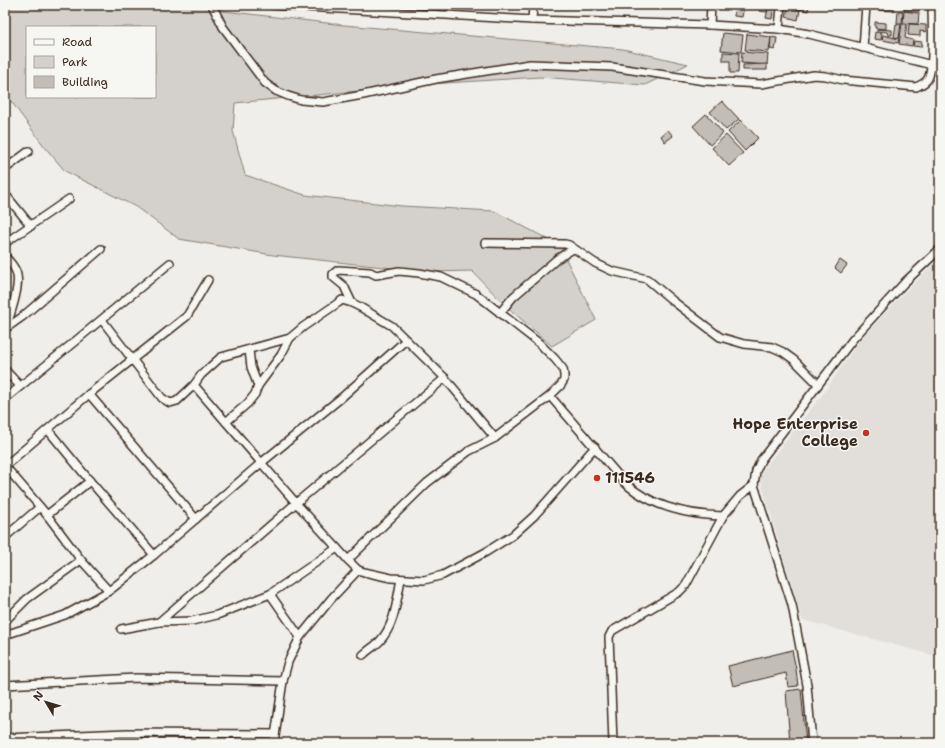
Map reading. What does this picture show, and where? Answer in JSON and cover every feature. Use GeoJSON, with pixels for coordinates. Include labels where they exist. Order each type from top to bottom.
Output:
{"type":"FeatureCollection","features":[{"type":"Feature","properties":{"kind":"street"},"geometry":{"type":"LineString","coordinates":[[212,5],[222,27],[265,83],[288,96],[301,100],[323,102],[436,79],[530,64],[612,67],[705,81],[761,84],[814,75],[843,80],[916,87],[922,85],[928,80],[931,66],[932,5]]}},
{"type":"Feature","properties":{"kind":"street"},"geometry":{"type":"LineString","coordinates":[[271,5],[345,7],[441,16],[710,25],[779,29],[810,34],[931,66],[940,67]]}},
{"type":"Feature","properties":{"kind":"street"},"geometry":{"type":"LineString","coordinates":[[532,20],[533,5]]}},
{"type":"Feature","properties":{"kind":"street"},"geometry":{"type":"LineString","coordinates":[[710,25],[711,5]]}},
{"type":"Feature","properties":{"kind":"street"},"geometry":{"type":"LineString","coordinates":[[779,29],[781,5]]}},
{"type":"Feature","properties":{"kind":"street"},"geometry":{"type":"LineString","coordinates":[[864,48],[866,5]]}},
{"type":"Feature","properties":{"kind":"street"},"geometry":{"type":"LineString","coordinates":[[5,169],[29,150]]}},
{"type":"Feature","properties":{"kind":"street"},"geometry":{"type":"LineString","coordinates":[[5,194],[31,226]]}},
{"type":"Feature","properties":{"kind":"street"},"geometry":{"type":"LineString","coordinates":[[5,243],[69,199]]}},
{"type":"Feature","properties":{"kind":"street"},"geometry":{"type":"LineString","coordinates":[[485,243],[565,244],[595,263],[612,271],[647,279],[720,337],[744,344],[772,347],[783,352],[794,360],[818,384]]}},
{"type":"Feature","properties":{"kind":"street"},"geometry":{"type":"LineString","coordinates":[[6,329],[101,249]]}},
{"type":"Feature","properties":{"kind":"street"},"geometry":{"type":"LineString","coordinates":[[500,312],[513,297],[557,258],[573,249]]}},
{"type":"Feature","properties":{"kind":"street"},"geometry":{"type":"LineString","coordinates":[[812,743],[807,685],[792,605],[754,485],[756,471],[761,460],[853,339],[905,282],[940,250]]}},
{"type":"Feature","properties":{"kind":"street"},"geometry":{"type":"LineString","coordinates":[[5,257],[18,274],[18,287],[6,329]]}},
{"type":"Feature","properties":{"kind":"street"},"geometry":{"type":"LineString","coordinates":[[5,399],[170,263]]}},
{"type":"Feature","properties":{"kind":"street"},"geometry":{"type":"LineString","coordinates":[[348,560],[433,478],[469,451],[495,438],[550,396],[564,380],[563,369],[539,343],[476,294],[441,277],[399,271],[376,275],[370,272],[338,270],[333,274],[333,277],[344,286],[352,303]]}},
{"type":"Feature","properties":{"kind":"street"},"geometry":{"type":"LineString","coordinates":[[110,591],[81,560],[40,507],[5,466],[131,359],[187,316],[208,280]]}},
{"type":"Feature","properties":{"kind":"street"},"geometry":{"type":"LineString","coordinates":[[226,422],[248,404],[255,394],[258,386],[281,355],[290,338],[303,327],[342,300],[352,303],[392,326],[445,378],[495,438]]}},
{"type":"Feature","properties":{"kind":"street"},"geometry":{"type":"LineString","coordinates":[[102,320],[162,398],[170,403],[177,401],[194,385],[202,374],[221,357],[290,338]]}},
{"type":"Feature","properties":{"kind":"street"},"geometry":{"type":"LineString","coordinates":[[5,634],[65,614],[110,591],[261,463],[341,398],[406,340]]}},
{"type":"Feature","properties":{"kind":"street"},"geometry":{"type":"LineString","coordinates":[[249,350],[251,367],[258,386]]}},
{"type":"Feature","properties":{"kind":"street"},"geometry":{"type":"LineString","coordinates":[[5,370],[20,386]]}},
{"type":"Feature","properties":{"kind":"street"},"geometry":{"type":"LineString","coordinates":[[159,622],[296,503],[445,378]]}},
{"type":"Feature","properties":{"kind":"street"},"geometry":{"type":"LineString","coordinates":[[194,385],[296,503],[358,570],[371,574],[401,579],[424,580],[443,575],[512,536],[534,516],[595,447]]}},
{"type":"Feature","properties":{"kind":"street"},"geometry":{"type":"LineString","coordinates":[[89,394],[196,519]]}},
{"type":"Feature","properties":{"kind":"street"},"geometry":{"type":"LineString","coordinates":[[550,396],[624,482],[633,490],[666,507],[703,516],[723,516]]}},
{"type":"Feature","properties":{"kind":"street"},"geometry":{"type":"LineString","coordinates":[[48,430],[154,555]]}},
{"type":"Feature","properties":{"kind":"street"},"geometry":{"type":"LineString","coordinates":[[47,516],[90,481]]}},
{"type":"Feature","properties":{"kind":"street"},"geometry":{"type":"LineString","coordinates":[[613,743],[609,637],[612,631],[679,592],[686,585],[723,516],[740,496],[754,485]]}},
{"type":"Feature","properties":{"kind":"street"},"geometry":{"type":"LineString","coordinates":[[5,537],[40,507]]}},
{"type":"Feature","properties":{"kind":"street"},"geometry":{"type":"LineString","coordinates":[[121,629],[159,622],[192,621],[217,615],[270,594],[337,548]]}},
{"type":"Feature","properties":{"kind":"street"},"geometry":{"type":"LineString","coordinates":[[5,621],[27,599],[81,560]]}},
{"type":"Feature","properties":{"kind":"street"},"geometry":{"type":"LineString","coordinates":[[274,743],[283,681],[288,662],[300,637],[331,599],[358,570]]}},
{"type":"Feature","properties":{"kind":"street"},"geometry":{"type":"LineString","coordinates":[[363,655],[380,641],[388,630],[393,616],[401,579]]}},
{"type":"Feature","properties":{"kind":"street"},"geometry":{"type":"LineString","coordinates":[[270,594],[300,637]]}},
{"type":"Feature","properties":{"kind":"street"},"geometry":{"type":"LineString","coordinates":[[5,685],[136,678],[283,681]]}},
{"type":"Feature","properties":{"kind":"street"},"geometry":{"type":"LineString","coordinates":[[5,738],[127,733],[275,734]]}},
{"type":"Feature","properties":{"kind":"shaded area","name":"Hope Enterprise College"},"geometry":{"type":"Polygon","coordinates":[[[940,258],[940,657],[802,620],[759,475],[825,391],[859,341],[900,297],[940,258]]]}},
{"type":"Feature","properties":{"kind":"green space"},"geometry":{"type":"Polygon","coordinates":[[[5,5],[214,5],[215,10],[344,25],[623,49],[688,64],[645,85],[540,77],[430,84],[235,103],[233,131],[245,175],[305,195],[402,206],[494,211],[559,245],[596,320],[552,346],[505,305],[472,271],[430,272],[273,255],[179,239],[136,207],[65,171],[44,146],[5,93],[5,5]]]}},
{"type":"Feature","properties":{"kind":"building"},"geometry":{"type":"Polygon","coordinates":[[[759,5],[768,5],[767,12],[759,11],[759,5]]]}},
{"type":"Feature","properties":{"kind":"building"},"geometry":{"type":"Polygon","coordinates":[[[791,5],[809,5],[808,11],[791,7],[791,5]]]}},
{"type":"Feature","properties":{"kind":"building"},"geometry":{"type":"Polygon","coordinates":[[[905,5],[919,5],[919,11],[904,11],[905,5]]]}},
{"type":"Feature","properties":{"kind":"building"},"geometry":{"type":"Polygon","coordinates":[[[735,6],[744,6],[742,17],[734,16],[735,6]]]}},
{"type":"Feature","properties":{"kind":"building"},"geometry":{"type":"Polygon","coordinates":[[[879,6],[894,7],[894,11],[879,10],[879,6]]]}},
{"type":"Feature","properties":{"kind":"building"},"geometry":{"type":"Polygon","coordinates":[[[788,7],[800,10],[798,20],[786,17],[788,7]]]}},
{"type":"Feature","properties":{"kind":"building"},"geometry":{"type":"Polygon","coordinates":[[[768,9],[773,9],[772,19],[766,18],[768,9]]]}},
{"type":"Feature","properties":{"kind":"building"},"geometry":{"type":"Polygon","coordinates":[[[898,11],[903,11],[902,23],[897,23],[898,11]]]}},
{"type":"Feature","properties":{"kind":"building"},"geometry":{"type":"Polygon","coordinates":[[[904,11],[919,13],[918,24],[903,23],[904,11]]]}},
{"type":"Feature","properties":{"kind":"building"},"geometry":{"type":"Polygon","coordinates":[[[875,22],[886,23],[886,29],[875,28],[875,22]]]}},
{"type":"Feature","properties":{"kind":"building"},"geometry":{"type":"Polygon","coordinates":[[[896,24],[901,24],[899,38],[894,37],[896,24]]]}},
{"type":"Feature","properties":{"kind":"building"},"geometry":{"type":"Polygon","coordinates":[[[902,24],[907,24],[905,38],[913,40],[912,46],[899,44],[902,24]]]}},
{"type":"Feature","properties":{"kind":"building"},"geometry":{"type":"Polygon","coordinates":[[[909,24],[926,25],[926,32],[920,31],[920,36],[908,35],[909,24]]]}},
{"type":"Feature","properties":{"kind":"building"},"geometry":{"type":"Polygon","coordinates":[[[877,29],[892,30],[892,35],[888,35],[887,32],[877,31],[877,29]]]}},
{"type":"Feature","properties":{"kind":"building"},"geometry":{"type":"Polygon","coordinates":[[[875,32],[882,33],[881,40],[874,39],[875,32]]]}},
{"type":"Feature","properties":{"kind":"building"},"geometry":{"type":"Polygon","coordinates":[[[723,33],[743,35],[741,52],[721,50],[723,33]]]}},
{"type":"Feature","properties":{"kind":"building"},"geometry":{"type":"Polygon","coordinates":[[[747,34],[771,37],[769,52],[745,50],[747,34]]]}},
{"type":"Feature","properties":{"kind":"building"},"geometry":{"type":"Polygon","coordinates":[[[883,35],[899,39],[898,43],[882,40],[883,35]]]}},
{"type":"Feature","properties":{"kind":"building"},"geometry":{"type":"Polygon","coordinates":[[[771,37],[777,38],[775,50],[770,49],[771,37]]]}},
{"type":"Feature","properties":{"kind":"building"},"geometry":{"type":"Polygon","coordinates":[[[914,41],[922,42],[921,47],[913,46],[914,41]]]}},
{"type":"Feature","properties":{"kind":"building"},"geometry":{"type":"Polygon","coordinates":[[[723,52],[739,53],[738,73],[730,73],[730,61],[723,61],[723,52]]]}},
{"type":"Feature","properties":{"kind":"building"},"geometry":{"type":"Polygon","coordinates":[[[742,52],[768,54],[767,65],[741,63],[742,52]]]}},
{"type":"Feature","properties":{"kind":"building"},"geometry":{"type":"Polygon","coordinates":[[[767,64],[767,70],[743,70],[743,65],[767,64]]]}},
{"type":"Feature","properties":{"kind":"building"},"geometry":{"type":"Polygon","coordinates":[[[722,101],[739,119],[726,130],[710,112],[722,101]]]}},
{"type":"Feature","properties":{"kind":"building"},"geometry":{"type":"Polygon","coordinates":[[[706,114],[723,133],[710,145],[693,126],[706,114]]]}},
{"type":"Feature","properties":{"kind":"building"},"geometry":{"type":"Polygon","coordinates":[[[741,120],[758,138],[745,151],[728,132],[741,120]]]}},
{"type":"Feature","properties":{"kind":"building"},"geometry":{"type":"Polygon","coordinates":[[[668,130],[673,136],[665,142],[661,136],[668,130]]]}},
{"type":"Feature","properties":{"kind":"building"},"geometry":{"type":"Polygon","coordinates":[[[726,135],[743,153],[729,166],[712,148],[726,135]]]}},
{"type":"Feature","properties":{"kind":"building"},"geometry":{"type":"Polygon","coordinates":[[[840,260],[847,265],[841,273],[835,268],[840,260]]]}},
{"type":"Feature","properties":{"kind":"building"},"geometry":{"type":"Polygon","coordinates":[[[792,650],[798,686],[788,687],[786,673],[733,686],[728,666],[792,650]]]}},
{"type":"Feature","properties":{"kind":"building"},"geometry":{"type":"Polygon","coordinates":[[[801,689],[806,743],[790,743],[786,691],[801,689]]]}},
{"type":"Feature","properties":{"kind":"place","name":"Hope Enterprise College"},"geometry":{"type":"Point","coordinates":[866,433]}},
{"type":"Feature","properties":{"kind":"place","name":"111546"},"geometry":{"type":"Point","coordinates":[597,478]}}]}
